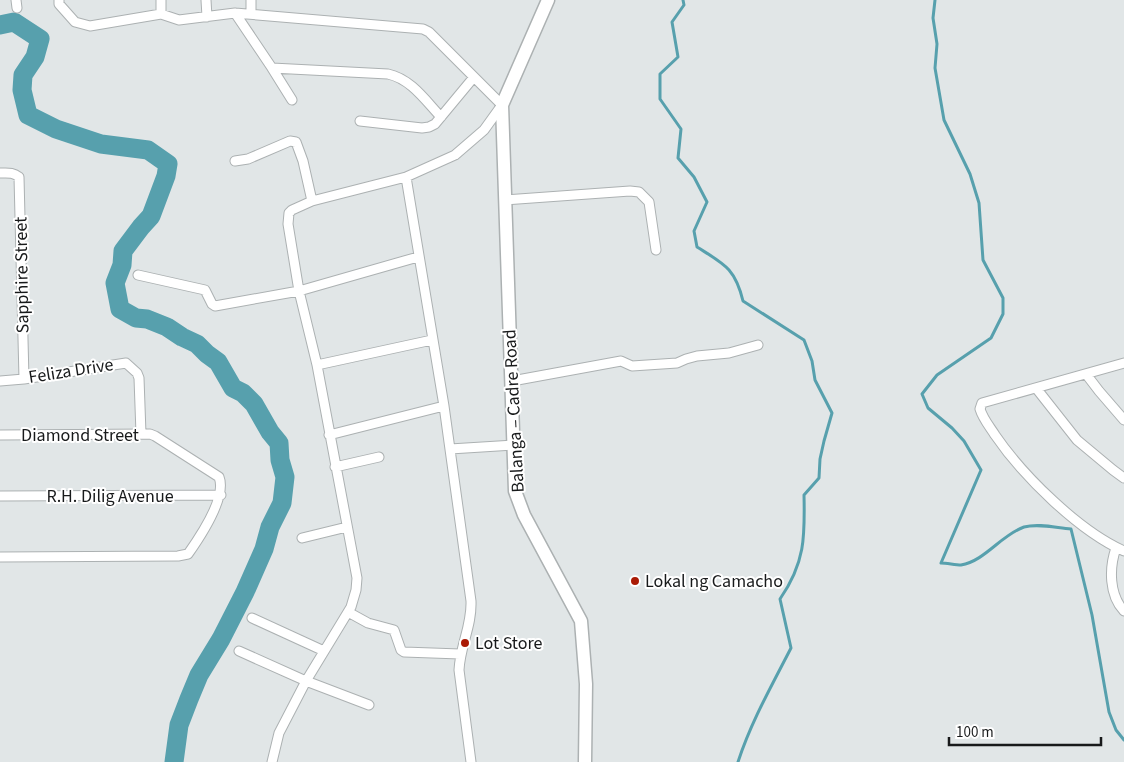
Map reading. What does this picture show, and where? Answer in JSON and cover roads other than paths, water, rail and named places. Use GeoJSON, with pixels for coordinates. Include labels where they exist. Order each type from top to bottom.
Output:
{"type":"FeatureCollection","features":[{"type":"Feature","properties":{"kind":"street"},"geometry":{"type":"LineString","coordinates":[[59,0],[59,4],[76,22],[90,26],[161,14],[178,20],[251,13],[422,30],[429,32],[502,105]]}},
{"type":"Feature","properties":{"kind":"street"},"geometry":{"type":"LineString","coordinates":[[161,0],[161,14]]}},
{"type":"Feature","properties":{"kind":"street"},"geometry":{"type":"LineString","coordinates":[[206,0],[207,17]]}},
{"type":"Feature","properties":{"kind":"street"},"geometry":{"type":"LineString","coordinates":[[251,0],[251,13]]}},
{"type":"Feature","properties":{"kind":"street"},"geometry":{"type":"LineString","coordinates":[[272,762],[279,733],[306,681],[348,612],[354,599],[357,578],[317,365],[299,291],[288,218],[292,210],[312,201],[406,177],[459,152],[484,130],[502,105],[548,0]]}},
{"type":"Feature","properties":{"kind":"street"},"geometry":{"type":"LineString","coordinates":[[236,13],[292,100]]}},
{"type":"Feature","properties":{"kind":"street"},"geometry":{"type":"LineString","coordinates":[[272,68],[388,74],[399,77],[412,85],[441,117]]}},
{"type":"Feature","properties":{"kind":"street"},"geometry":{"type":"LineString","coordinates":[[360,121],[422,128],[435,124],[474,77]]}},
{"type":"Feature","properties":{"kind":"street","name":"Balanga – Cadre Road"},"geometry":{"type":"LineString","coordinates":[[502,105],[516,496],[524,515],[581,621],[586,684],[585,762]]}},
{"type":"Feature","properties":{"kind":"street"},"geometry":{"type":"LineString","coordinates":[[235,161],[248,159],[290,141],[296,142],[303,161],[312,201]]}},
{"type":"Feature","properties":{"kind":"street","name":"Sapphire Street"},"geometry":{"type":"LineString","coordinates":[[0,173],[15,174],[19,177],[24,379]]}},
{"type":"Feature","properties":{"kind":"street"},"geometry":{"type":"LineString","coordinates":[[406,177],[444,406],[472,602],[470,622],[460,654],[459,670],[471,762]]}},
{"type":"Feature","properties":{"kind":"street"},"geometry":{"type":"LineString","coordinates":[[505,200],[630,191],[639,192],[649,202],[656,250]]}},
{"type":"Feature","properties":{"kind":"street"},"geometry":{"type":"LineString","coordinates":[[138,275],[205,290],[215,306],[299,291],[418,257]]}},
{"type":"Feature","properties":{"kind":"street"},"geometry":{"type":"LineString","coordinates":[[317,365],[432,340]]}},
{"type":"Feature","properties":{"kind":"street"},"geometry":{"type":"LineString","coordinates":[[512,381],[621,361],[632,366],[677,363],[697,356],[729,353],[758,345]]}},
{"type":"Feature","properties":{"kind":"street","name":"Feliza Drive"},"geometry":{"type":"LineString","coordinates":[[0,381],[126,363],[137,373],[139,378],[141,434]]}},
{"type":"Feature","properties":{"kind":"street"},"geometry":{"type":"LineString","coordinates":[[1124,363],[982,403],[980,408],[982,415],[1003,446],[1034,482],[1075,520],[1120,550],[1113,558],[1111,575],[1114,591],[1120,607],[1124,611]]}},
{"type":"Feature","properties":{"kind":"street"},"geometry":{"type":"LineString","coordinates":[[1086,374],[1124,420]]}},
{"type":"Feature","properties":{"kind":"street"},"geometry":{"type":"LineString","coordinates":[[1036,388],[1077,440],[1124,478]]}},
{"type":"Feature","properties":{"kind":"street"},"geometry":{"type":"LineString","coordinates":[[329,435],[444,406]]}},
{"type":"Feature","properties":{"kind":"street","name":"Diamond Street"},"geometry":{"type":"LineString","coordinates":[[0,435],[141,434],[155,436],[219,477],[221,495]]}},
{"type":"Feature","properties":{"kind":"street"},"geometry":{"type":"LineString","coordinates":[[450,449],[514,445]]}},
{"type":"Feature","properties":{"kind":"street"},"geometry":{"type":"LineString","coordinates":[[336,467],[380,458]]}},
{"type":"Feature","properties":{"kind":"street"},"geometry":{"type":"LineString","coordinates":[[0,557],[178,556],[188,554],[202,534],[221,495]]}},
{"type":"Feature","properties":{"kind":"street","name":"R.H. Dilig Avenue"},"geometry":{"type":"LineString","coordinates":[[0,496],[221,495]]}},
{"type":"Feature","properties":{"kind":"street"},"geometry":{"type":"LineString","coordinates":[[302,538],[347,527]]}},
{"type":"Feature","properties":{"kind":"street"},"geometry":{"type":"LineString","coordinates":[[348,612],[368,623],[394,630],[401,650],[404,652],[460,654]]}},
{"type":"Feature","properties":{"kind":"street"},"geometry":{"type":"LineString","coordinates":[[252,618],[324,651]]}},
{"type":"Feature","properties":{"kind":"street"},"geometry":{"type":"LineString","coordinates":[[240,651],[306,681],[369,705]]}},
{"type":"Feature","properties":{"kind":"waterway"},"geometry":{"type":"LineString","coordinates":[[683,0],[684,5],[672,22],[678,57],[660,74],[660,99],[681,129],[678,158],[694,177],[707,202],[694,231],[697,247],[727,268],[736,281],[743,301],[804,340],[812,361],[815,380],[832,413],[820,459],[819,478],[804,495],[804,524],[799,561],[780,599],[791,648],[755,718],[738,762]]}},
{"type":"Feature","properties":{"kind":"waterway"},"geometry":{"type":"LineString","coordinates":[[935,0],[933,18],[937,44],[935,68],[944,120],[970,174],[979,203],[983,260],[1003,298],[1003,314],[991,338],[937,375],[922,394],[928,408],[964,441],[981,470],[941,563],[961,565],[970,563],[1024,527],[1042,526],[1071,529],[1092,615],[1109,712],[1116,730],[1124,740]]}},
{"type":"Feature","properties":{"kind":"waterway"},"geometry":{"type":"LineString","coordinates":[[0,25],[14,22],[40,39],[35,57],[23,75],[22,90],[28,115],[56,129],[101,144],[148,150],[168,164],[166,176],[151,216],[123,251],[122,265],[115,283],[120,309],[136,318],[147,319],[167,327],[197,344],[218,362],[233,388],[243,393],[254,404],[270,432],[279,443],[280,460],[285,477],[282,503],[270,527],[264,549],[245,592],[221,639],[199,675],[179,725],[174,762]]}},
{"type":"Feature","properties":{"kind":"place","name":"Lokal ng Camacho"},"geometry":{"type":"Point","coordinates":[635,581]}},
{"type":"Feature","properties":{"kind":"place","name":"Lot Store"},"geometry":{"type":"Point","coordinates":[465,643]}}]}
